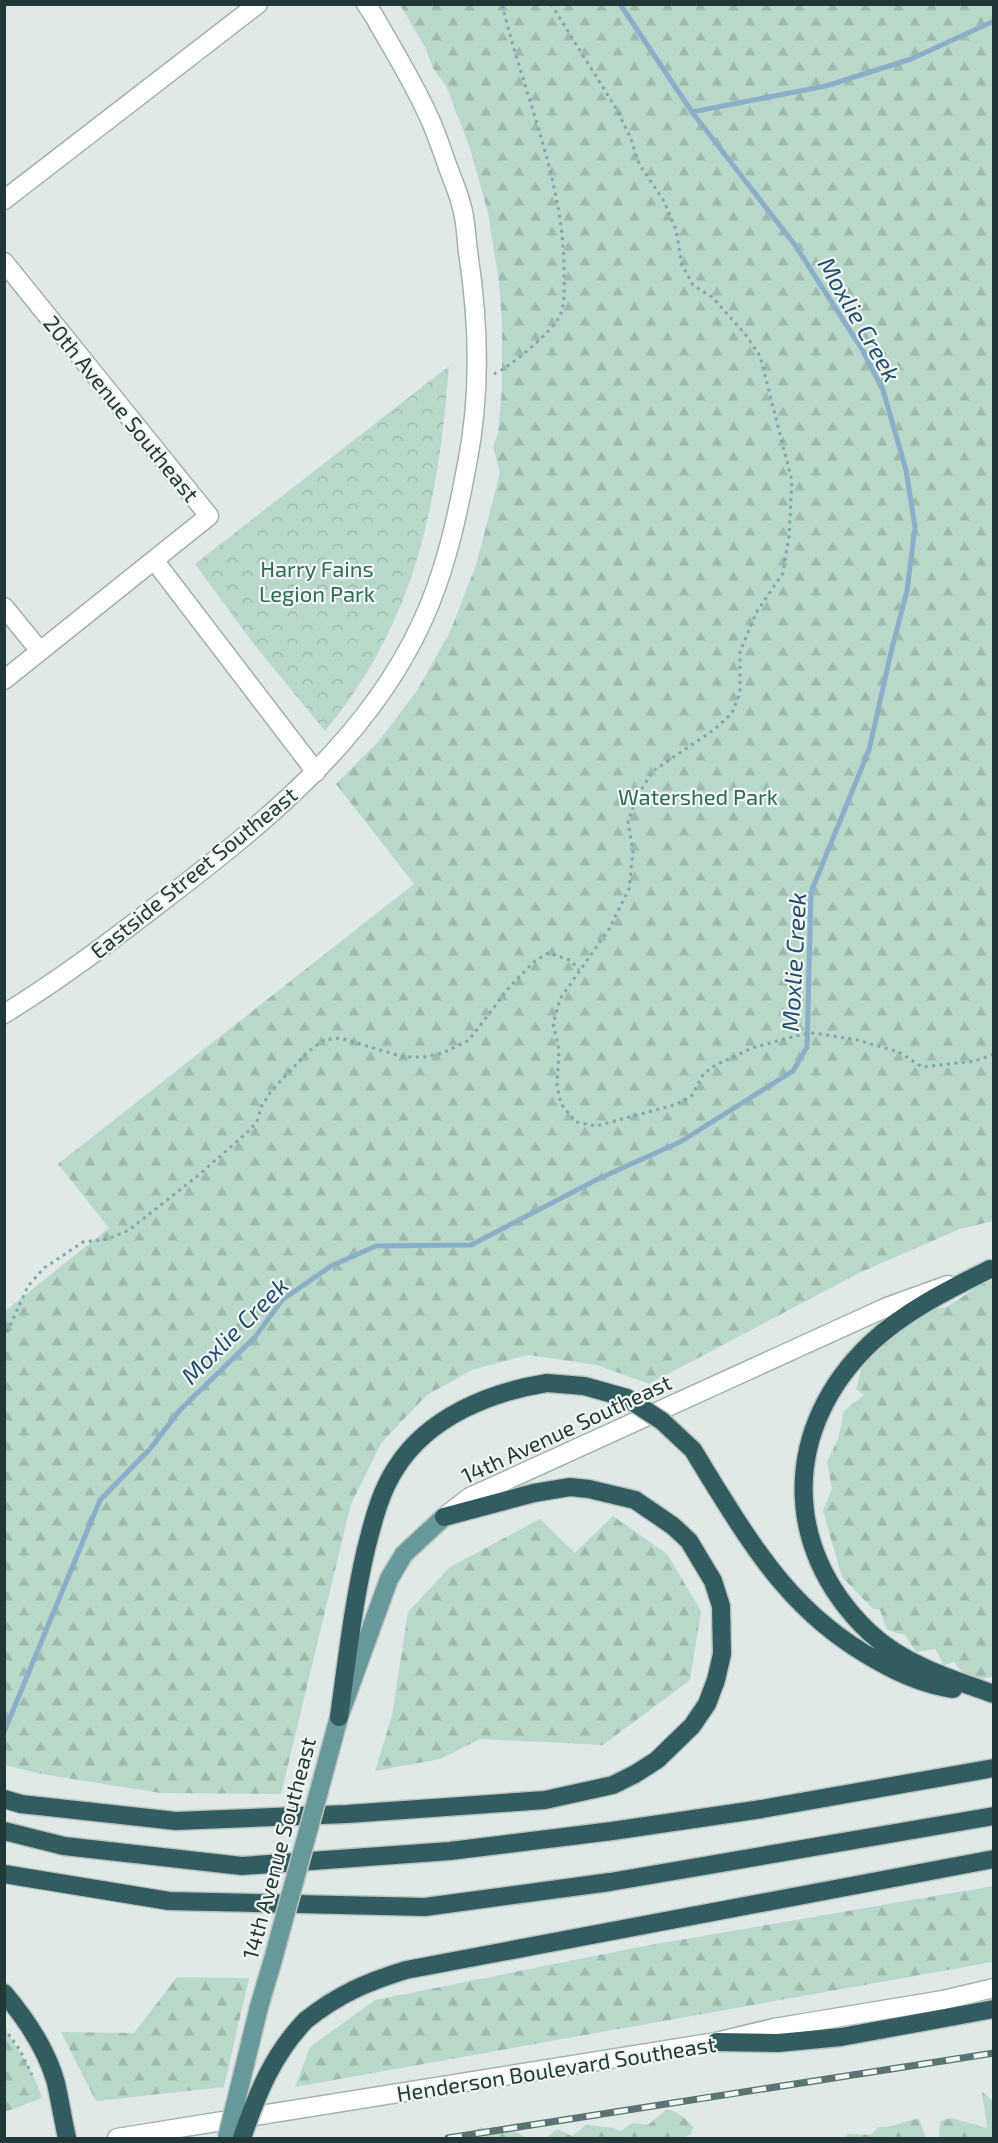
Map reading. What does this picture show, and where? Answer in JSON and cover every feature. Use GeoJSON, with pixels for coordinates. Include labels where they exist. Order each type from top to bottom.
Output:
{"type":"FeatureCollection","features":[{"type":"Feature","properties":{"kind":"highway"},"geometry":{"type":"LineString","coordinates":[[992,1268],[948,1290],[901,1319],[871,1343],[852,1363],[828,1395],[816,1420],[805,1466],[802,1495],[817,1558],[840,1597],[869,1632],[902,1657],[993,1695]]}},
{"type":"Feature","properties":{"kind":"highway"},"geometry":{"type":"LineString","coordinates":[[339,1717],[354,1601],[375,1514],[396,1468],[419,1440],[449,1416],[520,1387],[547,1383],[585,1386],[627,1398],[662,1421],[693,1449],[749,1541],[770,1569],[800,1604],[837,1637],[893,1670],[919,1681],[945,1688],[993,1695]]}},
{"type":"Feature","properties":{"kind":"highway"},"geometry":{"type":"LineString","coordinates":[[4,1799],[21,1803],[176,1821],[347,1814],[545,1800],[613,1785],[635,1774],[657,1760],[692,1726],[706,1704],[716,1680],[722,1654],[721,1606],[713,1581],[688,1541],[673,1526],[635,1500],[570,1487],[534,1493],[444,1517]]}},
{"type":"Feature","properties":{"kind":"highway"},"geometry":{"type":"LineString","coordinates":[[4,1831],[64,1846],[242,1866],[450,1851],[623,1829],[762,1809],[993,1768]]}},
{"type":"Feature","properties":{"kind":"highway"},"geometry":{"type":"LineString","coordinates":[[4,1874],[169,1901],[425,1906],[621,1880],[993,1816]]}},
{"type":"Feature","properties":{"kind":"highway"},"geometry":{"type":"LineString","coordinates":[[242,2139],[265,2076],[282,2048],[306,2020],[326,2004],[350,1990],[406,1970],[993,1859]]}},
{"type":"Feature","properties":{"kind":"highway"},"geometry":{"type":"LineString","coordinates":[[4,1993],[24,2018],[44,2052],[55,2081],[67,2139]]}},
{"type":"Feature","properties":{"kind":"highway"},"geometry":{"type":"LineString","coordinates":[[716,2042],[777,2043],[841,2037],[993,2009]]}},
{"type":"Feature","properties":{"kind":"main road","name":"14th Avenue Southeast"},"geometry":{"type":"LineString","coordinates":[[227,2139],[259,2007],[339,1717],[389,1579],[404,1554],[444,1517]]}},
{"type":"Feature","properties":{"kind":"street"},"geometry":{"type":"LineString","coordinates":[[4,200],[258,4]]}},
{"type":"Feature","properties":{"kind":"street","name":"Eastside Street Southeast"},"geometry":{"type":"LineString","coordinates":[[4,1014],[45,988],[178,890],[273,813],[316,772],[358,724],[395,674],[422,622],[442,571],[472,439],[478,378],[474,294],[462,204],[428,114],[366,4]]}},
{"type":"Feature","properties":{"kind":"street","name":"20th Avenue Southeast"},"geometry":{"type":"LineString","coordinates":[[4,262],[209,516],[154,560]]}},
{"type":"Feature","properties":{"kind":"street"},"geometry":{"type":"LineString","coordinates":[[4,680],[154,560],[316,772]]}},
{"type":"Feature","properties":{"kind":"street"},"geometry":{"type":"LineString","coordinates":[[4,607],[40,651]]}},
{"type":"Feature","properties":{"kind":"street","name":"14th Avenue Southeast"},"geometry":{"type":"LineString","coordinates":[[444,1517],[470,1497],[887,1307],[992,1268]]}},
{"type":"Feature","properties":{"kind":"street","name":"Henderson Boulevard Southeast"},"geometry":{"type":"LineString","coordinates":[[117,2139],[716,2042],[774,2028],[944,2000],[993,1988]]}},
{"type":"Feature","properties":{"kind":"path"},"geometry":{"type":"LineString","coordinates":[[478,378],[496,374],[544,335],[560,315],[564,294],[565,250],[550,173],[510,40],[502,4]]}},
{"type":"Feature","properties":{"kind":"path"},"geometry":{"type":"LineString","coordinates":[[551,4],[617,110],[631,139],[639,164],[664,201],[676,230],[681,265],[693,285],[712,297],[745,334],[760,356],[792,481],[789,536],[783,573],[756,614],[740,652],[740,693],[732,713],[715,729],[653,771],[638,796],[628,822],[633,851],[629,889],[609,929],[560,999],[553,1024],[559,1049],[556,1086],[561,1104],[576,1122],[596,1126],[674,1105],[691,1097],[704,1073],[716,1065],[752,1048],[803,1034],[813,1033],[857,1040],[899,1052],[922,1067],[975,1061],[993,1054]]}},
{"type":"Feature","properties":{"kind":"path"},"geometry":{"type":"LineString","coordinates":[[4,1339],[28,1286],[44,1268],[83,1242],[108,1239],[129,1230],[201,1174],[251,1129],[272,1090],[308,1052],[324,1040],[340,1038],[404,1057],[424,1058],[443,1053],[469,1040],[511,985],[535,961],[548,954],[570,960],[579,970]]}},
{"type":"Feature","properties":{"kind":"path"},"geometry":{"type":"LineString","coordinates":[[4,2028],[20,2050],[33,2077]]}},
{"type":"Feature","properties":{"kind":"green space","name":"Watershed Park"},"geometry":{"type":"Polygon","coordinates":[[[400,5],[993,5],[993,1221],[960,1229],[859,1273],[649,1384],[597,1365],[528,1355],[472,1370],[427,1395],[381,1443],[351,1504],[281,1794],[161,1793],[41,1774],[5,1765],[5,1311],[109,1228],[58,1164],[414,884],[336,784],[378,742],[416,692],[450,632],[476,565],[500,473],[493,447],[498,433],[502,389],[502,322],[499,282],[488,213],[470,148],[446,86],[433,68],[425,47],[400,5]]]}},
{"type":"Feature","properties":{"kind":"green space","name":"Harry Fains Legion Park"},"geometry":{"type":"Polygon","coordinates":[[[449,366],[438,466],[417,559],[401,604],[381,647],[356,689],[325,731],[253,643],[195,564],[449,366]]]}},
{"type":"Feature","properties":{"kind":"green space"},"geometry":{"type":"Polygon","coordinates":[[[993,1280],[993,1677],[970,1681],[954,1662],[944,1665],[935,1649],[916,1652],[905,1635],[887,1630],[880,1610],[872,1608],[842,1577],[823,1511],[832,1489],[827,1462],[838,1439],[844,1411],[864,1395],[856,1389],[866,1352],[895,1336],[920,1311],[947,1307],[980,1285],[993,1280]]]}},
{"type":"Feature","properties":{"kind":"green space"},"geometry":{"type":"Polygon","coordinates":[[[613,1516],[667,1554],[701,1611],[690,1680],[603,1745],[480,1739],[440,1759],[375,1771],[392,1715],[408,1612],[450,1567],[540,1519],[575,1553],[613,1516]]]}},
{"type":"Feature","properties":{"kind":"green space"},"geometry":{"type":"Polygon","coordinates":[[[993,1886],[993,1962],[295,2087],[310,2047],[375,2000],[639,1947],[993,1886]]]}},
{"type":"Feature","properties":{"kind":"green space"},"geometry":{"type":"Polygon","coordinates":[[[177,1977],[249,1978],[224,2087],[96,2101],[61,2032],[134,2033],[177,1977]]]}},
{"type":"Feature","properties":{"kind":"green space"},"geometry":{"type":"Polygon","coordinates":[[[4,2028],[21,2053],[42,2098],[5,2112],[4,2028]]]}},
{"type":"Feature","properties":{"kind":"green space"},"geometry":{"type":"Polygon","coordinates":[[[982,2092],[993,2101],[993,2138],[939,2138],[940,2121],[952,2118],[987,2128],[982,2092]]]}},
{"type":"Feature","properties":{"kind":"green space"},"geometry":{"type":"Polygon","coordinates":[[[666,2110],[678,2113],[693,2127],[691,2134],[684,2138],[546,2138],[557,2129],[572,2136],[586,2125],[620,2131],[632,2123],[648,2125],[666,2110]]]}},
{"type":"Feature","properties":{"kind":"green space"},"geometry":{"type":"Polygon","coordinates":[[[919,2119],[926,2138],[843,2138],[848,2134],[870,2135],[879,2127],[919,2119]]]}},
{"type":"Feature","properties":{"kind":"green space"},"geometry":{"type":"Polygon","coordinates":[[[481,2127],[494,2133],[510,2129],[527,2138],[457,2138],[481,2127]]]}},
{"type":"Feature","properties":{"kind":"waterway","name":"Moxlie Creek"},"geometry":{"type":"LineString","coordinates":[[4,1732],[100,1500],[150,1449],[180,1410],[255,1337],[282,1300],[331,1266],[376,1246],[471,1245],[598,1179],[680,1142],[793,1071],[807,1047],[811,892],[869,750],[907,591],[915,527],[906,470],[883,390],[863,351],[795,245],[692,112],[620,4]]}},
{"type":"Feature","properties":{"kind":"waterway"},"geometry":{"type":"LineString","coordinates":[[692,112],[826,86],[911,59],[994,21]]}},
{"type":"Feature","properties":{"kind":"railway"},"geometry":{"type":"LineString","coordinates":[[448,2138],[994,2053]]}}]}
